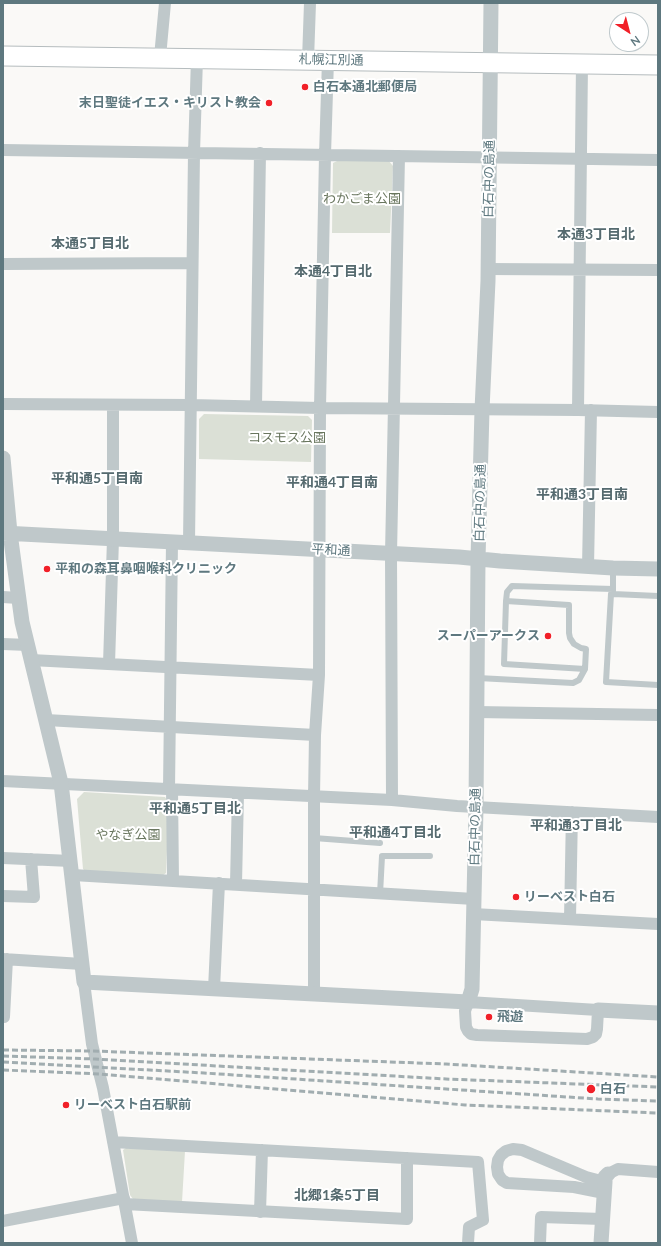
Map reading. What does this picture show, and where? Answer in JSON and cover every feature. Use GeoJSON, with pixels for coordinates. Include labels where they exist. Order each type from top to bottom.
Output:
{"type":"FeatureCollection","features":[{"type":"Feature","properties":{"kind":"highway","name":"札幌江別通"},"geometry":{"type":"LineString","coordinates":[[3,56],[658,65]]}},
{"type":"Feature","properties":{"kind":"street"},"geometry":{"type":"LineString","coordinates":[[160,57],[166,3]]}},
{"type":"Feature","properties":{"kind":"street"},"geometry":{"type":"LineString","coordinates":[[308,60],[310,3]]}},
{"type":"Feature","properties":{"kind":"street","name":"白石中の島通"},"geometry":{"type":"LineString","coordinates":[[468,1002],[472,989],[474,906],[478,558],[482,410],[488,281],[491,3]]}},
{"type":"Feature","properties":{"kind":"street"},"geometry":{"type":"LineString","coordinates":[[189,542],[192,263],[197,58]]}},
{"type":"Feature","properties":{"kind":"street"},"geometry":{"type":"LineString","coordinates":[[314,994],[314,797],[315,735],[319,675],[320,408],[328,60]]}},
{"type":"Feature","properties":{"kind":"street"},"geometry":{"type":"LineString","coordinates":[[578,410],[582,64]]}},
{"type":"Feature","properties":{"kind":"street"},"geometry":{"type":"LineString","coordinates":[[3,150],[658,160]]}},
{"type":"Feature","properties":{"kind":"street"},"geometry":{"type":"LineString","coordinates":[[256,406],[260,153]]}},
{"type":"Feature","properties":{"kind":"street"},"geometry":{"type":"LineString","coordinates":[[392,800],[391,554],[399,156]]}},
{"type":"Feature","properties":{"kind":"street"},"geometry":{"type":"LineString","coordinates":[[3,264],[192,263]]}},
{"type":"Feature","properties":{"kind":"street"},"geometry":{"type":"LineString","coordinates":[[487,269],[658,270]]}},
{"type":"Feature","properties":{"kind":"street"},"geometry":{"type":"LineString","coordinates":[[3,404],[190,405],[658,412]]}},
{"type":"Feature","properties":{"kind":"street"},"geometry":{"type":"LineString","coordinates":[[109,664],[113,539],[113,405]]}},
{"type":"Feature","properties":{"kind":"street"},"geometry":{"type":"LineString","coordinates":[[588,567],[591,410]]}},
{"type":"Feature","properties":{"kind":"street"},"geometry":{"type":"LineString","coordinates":[[3,458],[7,533],[18,598],[31,660],[61,783],[92,1044],[103,1088],[132,1243]]}},
{"type":"Feature","properties":{"kind":"street","name":"平和通"},"geometry":{"type":"LineString","coordinates":[[7,533],[478,558],[588,567],[658,569]]}},
{"type":"Feature","properties":{"kind":"street"},"geometry":{"type":"LineString","coordinates":[[172,542],[170,728],[173,880]]}},
{"type":"Feature","properties":{"kind":"street"},"geometry":{"type":"LineString","coordinates":[[3,598],[18,598]]}},
{"type":"Feature","properties":{"kind":"street"},"geometry":{"type":"LineString","coordinates":[[3,644],[28,645]]}},
{"type":"Feature","properties":{"kind":"street"},"geometry":{"type":"LineString","coordinates":[[31,660],[319,675]]}},
{"type":"Feature","properties":{"kind":"street"},"geometry":{"type":"LineString","coordinates":[[477,712],[658,715]]}},
{"type":"Feature","properties":{"kind":"street"},"geometry":{"type":"LineString","coordinates":[[46,720],[315,735]]}},
{"type":"Feature","properties":{"kind":"street"},"geometry":{"type":"LineString","coordinates":[[3,781],[392,800],[476,807],[658,817]]}},
{"type":"Feature","properties":{"kind":"street"},"geometry":{"type":"LineString","coordinates":[[236,884],[238,793]]}},
{"type":"Feature","properties":{"kind":"street"},"geometry":{"type":"LineString","coordinates":[[570,919],[572,812]]}},
{"type":"Feature","properties":{"kind":"street"},"geometry":{"type":"LineString","coordinates":[[3,858],[31,859],[72,868],[173,880],[380,894],[570,919],[658,924]]}},
{"type":"Feature","properties":{"kind":"street"},"geometry":{"type":"LineString","coordinates":[[3,896],[34,897],[31,859]]}},
{"type":"Feature","properties":{"kind":"street"},"geometry":{"type":"LineString","coordinates":[[214,989],[219,883]]}},
{"type":"Feature","properties":{"kind":"street"},"geometry":{"type":"LineString","coordinates":[[4,1017],[5,959],[82,964]]}},
{"type":"Feature","properties":{"kind":"street"},"geometry":{"type":"LineString","coordinates":[[84,982],[658,1013]]}},
{"type":"Feature","properties":{"kind":"street"},"geometry":{"type":"LineString","coordinates":[[468,1002],[465,1011],[466,1027],[471,1034],[477,1035],[588,1039],[596,1034],[598,1010]]}},
{"type":"Feature","properties":{"kind":"street"},"geometry":{"type":"LineString","coordinates":[[113,1142],[478,1162],[484,1220],[469,1227],[468,1243]]}},
{"type":"Feature","properties":{"kind":"street"},"geometry":{"type":"LineString","coordinates":[[513,1149],[522,1150],[586,1177],[605,1183],[574,1186],[507,1183],[502,1180],[496,1167],[501,1155],[506,1151],[513,1149]]}},
{"type":"Feature","properties":{"kind":"street"},"geometry":{"type":"LineString","coordinates":[[260,1212],[262,1150]]}},
{"type":"Feature","properties":{"kind":"street"},"geometry":{"type":"LineString","coordinates":[[3,1221],[124,1201],[260,1212],[407,1219],[407,1158]]}},
{"type":"Feature","properties":{"kind":"street"},"geometry":{"type":"LineString","coordinates":[[601,1243],[605,1183],[618,1169],[658,1172]]}},
{"type":"Feature","properties":{"kind":"street"},"geometry":{"type":"LineString","coordinates":[[540,1243],[541,1217],[602,1219]]}},
{"type":"Feature","properties":{"kind":"lane"},"geometry":{"type":"LineString","coordinates":[[613,568],[613,592],[611,594],[606,682],[658,685]]}},
{"type":"Feature","properties":{"kind":"lane"},"geometry":{"type":"LineString","coordinates":[[585,669],[504,664],[506,592],[512,586],[522,586],[602,589],[613,592],[658,596]]}},
{"type":"Feature","properties":{"kind":"lane"},"geometry":{"type":"LineString","coordinates":[[477,678],[573,683],[579,680],[585,669],[586,648],[582,648],[574,644],[568,633],[569,605],[506,601]]}},
{"type":"Feature","properties":{"kind":"lane"},"geometry":{"type":"LineString","coordinates":[[314,838],[380,843]]}},
{"type":"Feature","properties":{"kind":"lane"},"geometry":{"type":"LineString","coordinates":[[380,894],[382,856],[430,856]]}},
{"type":"Feature","properties":{"kind":"green space","name":"わかごま公園"},"geometry":{"type":"Polygon","coordinates":[[[337,161],[389,161],[393,166],[390,233],[332,233],[333,163],[337,161]]]}},
{"type":"Feature","properties":{"kind":"green space","name":"コスモス公園"},"geometry":{"type":"Polygon","coordinates":[[[204,414],[308,416],[312,420],[311,462],[199,459],[199,419],[204,414]]]}},
{"type":"Feature","properties":{"kind":"green space","name":"やなぎ公園"},"geometry":{"type":"Polygon","coordinates":[[[84,792],[165,797],[169,803],[166,873],[162,876],[86,872],[83,869],[77,799],[84,792]]]}},
{"type":"Feature","properties":{"kind":"green space"},"geometry":{"type":"Polygon","coordinates":[[[126,1148],[185,1151],[182,1202],[133,1199],[130,1195],[123,1150],[126,1148]]]}},
{"type":"Feature","properties":{"kind":"railway"},"geometry":{"type":"LineString","coordinates":[[3,1050],[93,1051],[446,1064],[658,1077]]}},
{"type":"Feature","properties":{"kind":"railway"},"geometry":{"type":"LineString","coordinates":[[3,1056],[95,1059],[446,1079],[658,1087]]}},
{"type":"Feature","properties":{"kind":"railway"},"geometry":{"type":"LineString","coordinates":[[3,1062],[204,1073],[598,1099],[658,1101]]}},
{"type":"Feature","properties":{"kind":"railway"},"geometry":{"type":"LineString","coordinates":[[3,1070],[99,1074],[465,1105],[658,1113]]}},
{"type":"Feature","properties":{"kind":"place","name":"白石本通北郵便局"},"geometry":{"type":"Point","coordinates":[305,87]}},
{"type":"Feature","properties":{"kind":"place","name":"末日聖徒イエス・キリスト教会"},"geometry":{"type":"Point","coordinates":[269,103]}},
{"type":"Feature","properties":{"kind":"place","name":"平和の森耳鼻咽喉科クリニック"},"geometry":{"type":"Point","coordinates":[47,569]}},
{"type":"Feature","properties":{"kind":"place","name":"スーパーアークス"},"geometry":{"type":"Point","coordinates":[548,636]}},
{"type":"Feature","properties":{"kind":"place","name":"リーベスト白石"},"geometry":{"type":"Point","coordinates":[516,897]}},
{"type":"Feature","properties":{"kind":"place","name":"飛遊"},"geometry":{"type":"Point","coordinates":[489,1017]}},
{"type":"Feature","properties":{"kind":"place","name":"白石"},"geometry":{"type":"Point","coordinates":[591,1089]}},
{"type":"Feature","properties":{"kind":"place","name":"リーベスト白石駅前"},"geometry":{"type":"Point","coordinates":[66,1105]}},
{"type":"Feature","properties":{"kind":"district","name":"本通3丁目北"},"geometry":{"type":"Point","coordinates":[596,234]}},
{"type":"Feature","properties":{"kind":"district","name":"本通5丁目北"},"geometry":{"type":"Point","coordinates":[90,243]}},
{"type":"Feature","properties":{"kind":"district","name":"本通4丁目北"},"geometry":{"type":"Point","coordinates":[333,271]}},
{"type":"Feature","properties":{"kind":"district","name":"平和通5丁目南"},"geometry":{"type":"Point","coordinates":[97,478]}},
{"type":"Feature","properties":{"kind":"district","name":"平和通4丁目南"},"geometry":{"type":"Point","coordinates":[332,482]}},
{"type":"Feature","properties":{"kind":"district","name":"平和通3丁目南"},"geometry":{"type":"Point","coordinates":[582,494]}},
{"type":"Feature","properties":{"kind":"district","name":"平和通5丁目北"},"geometry":{"type":"Point","coordinates":[195,808]}},
{"type":"Feature","properties":{"kind":"district","name":"平和通3丁目北"},"geometry":{"type":"Point","coordinates":[576,825]}},
{"type":"Feature","properties":{"kind":"district","name":"平和通4丁目北"},"geometry":{"type":"Point","coordinates":[395,832]}},
{"type":"Feature","properties":{"kind":"district","name":"北郷1条5丁目"},"geometry":{"type":"Point","coordinates":[337,1195]}}]}
